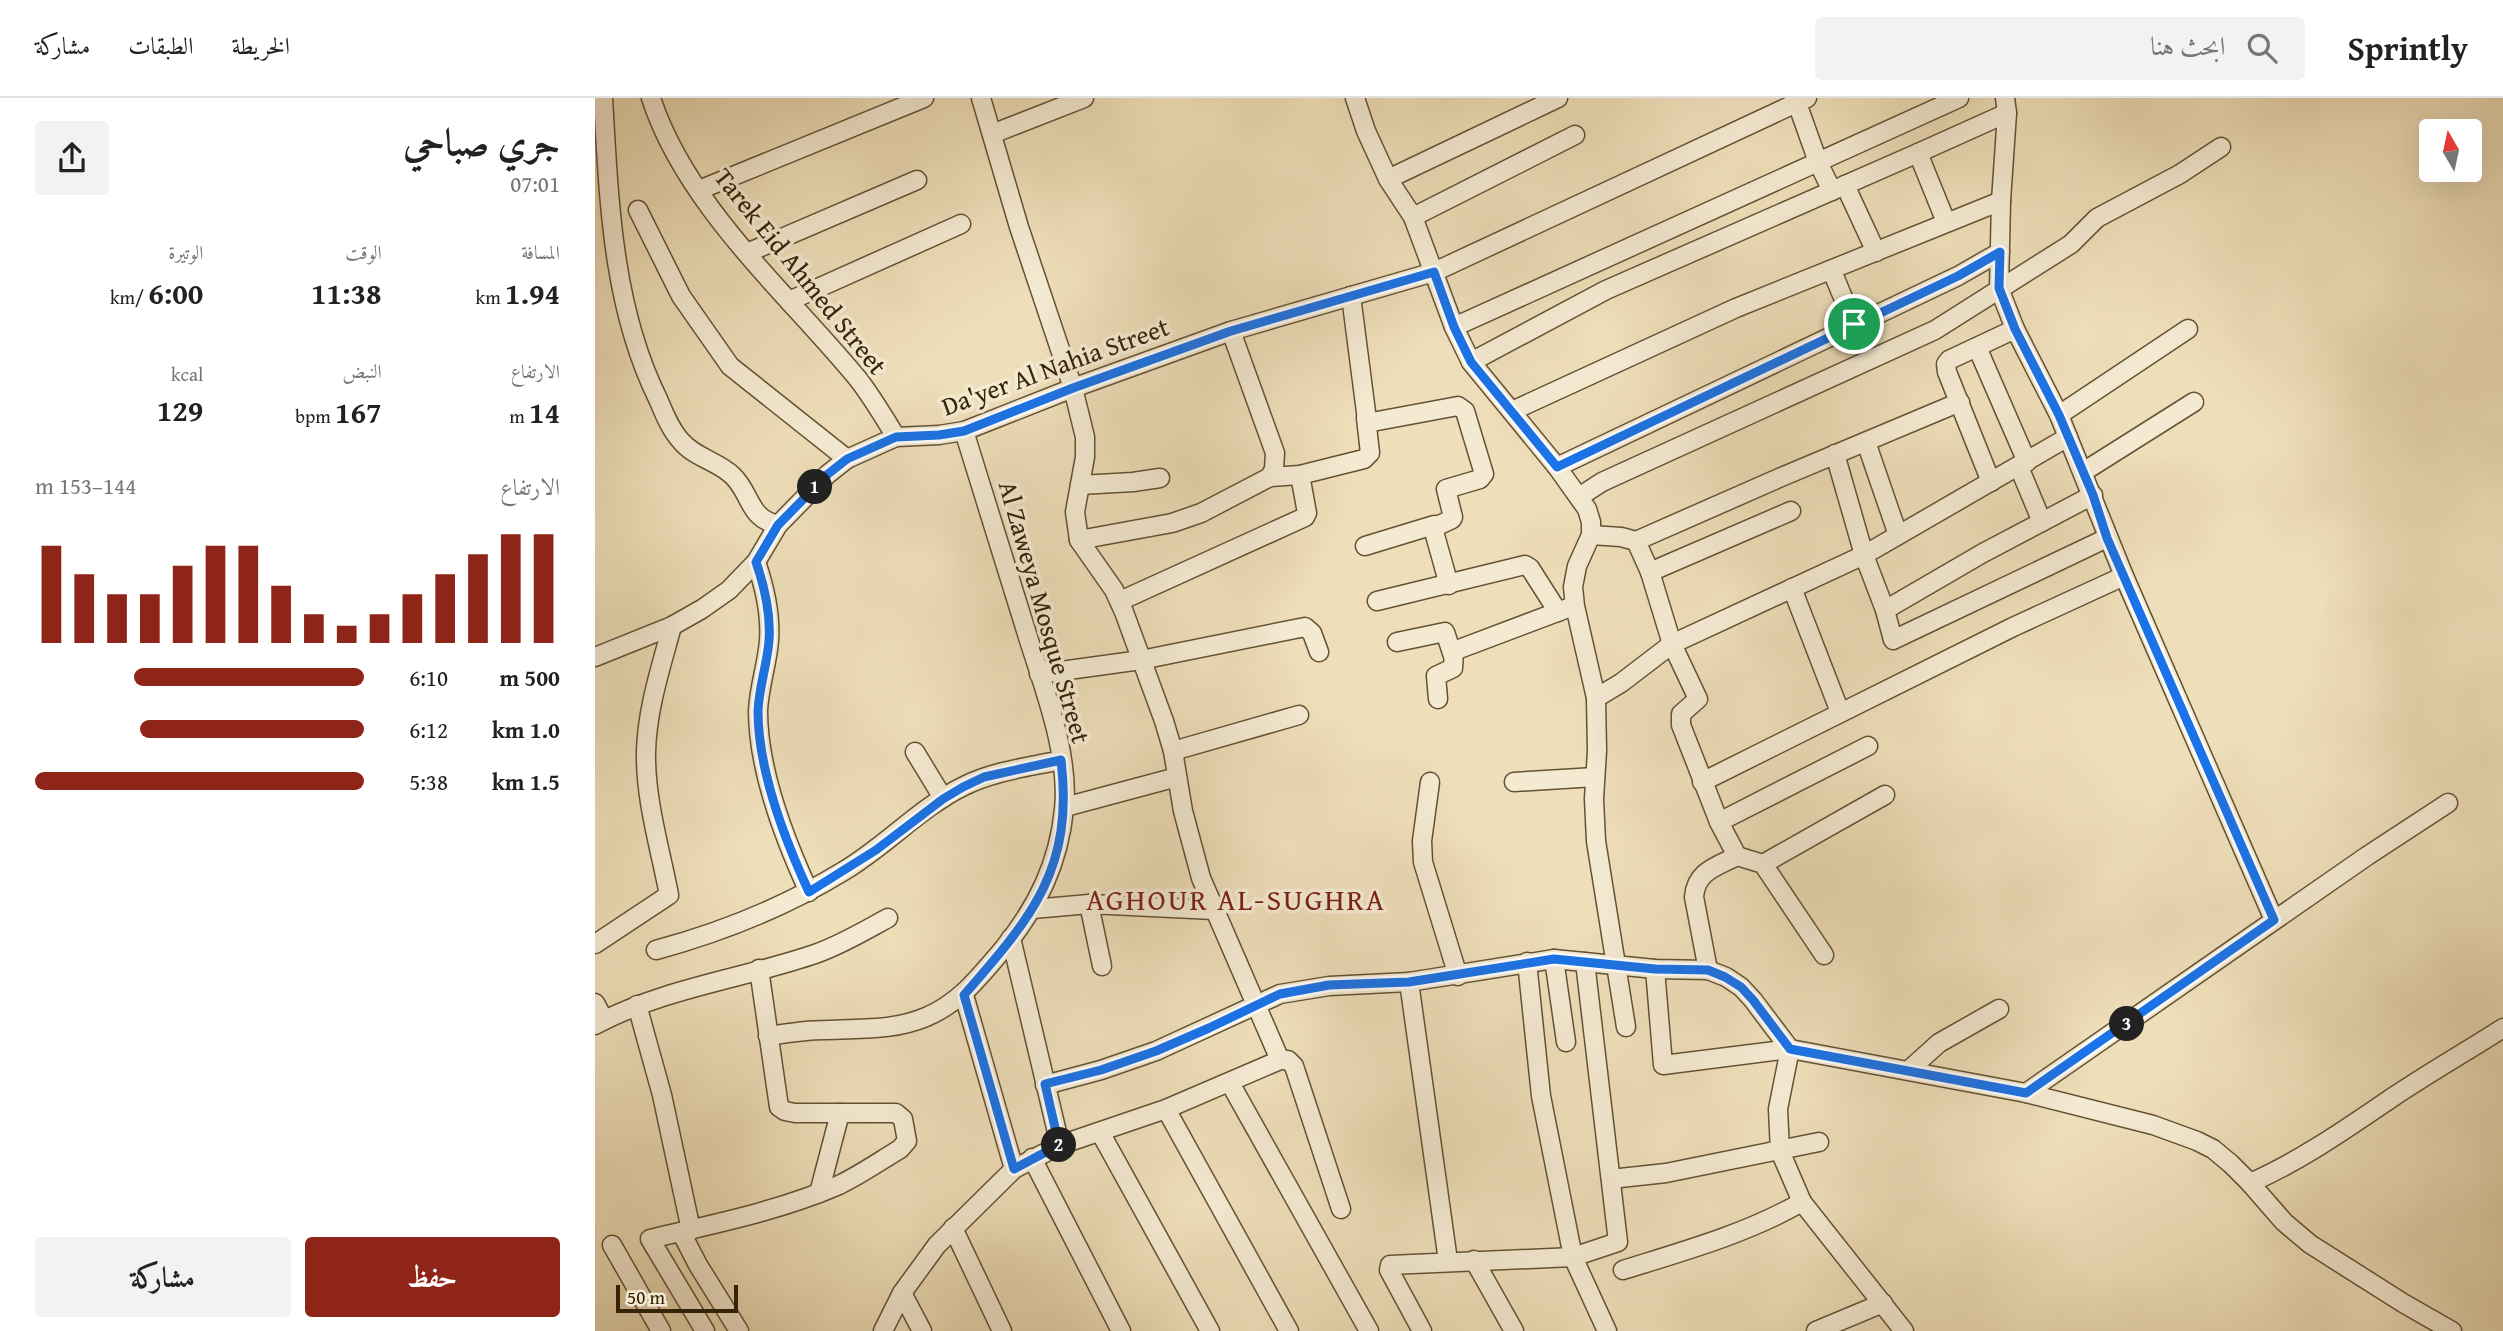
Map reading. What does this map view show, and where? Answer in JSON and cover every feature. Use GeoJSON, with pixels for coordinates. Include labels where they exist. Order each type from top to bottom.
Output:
{"type":"FeatureCollection","features":[{"type":"Feature","properties":{"kind":"street"},"geometry":{"type":"LineString","coordinates":[[603,98],[611,223],[617,266],[637,349],[653,389],[681,442],[695,453],[724,468],[745,491],[757,515],[778,525]]}},
{"type":"Feature","properties":{"kind":"street","name":"Tarek Eid Ahmed Street"},"geometry":{"type":"LineString","coordinates":[[651,98],[657,119],[675,154],[699,190],[747,253],[859,380],[896,437]]}},
{"type":"Feature","properties":{"kind":"street"},"geometry":{"type":"LineString","coordinates":[[699,190],[925,98]]}},
{"type":"Feature","properties":{"kind":"street"},"geometry":{"type":"LineString","coordinates":[[981,98],[1019,227],[1073,388],[1085,437],[1085,457],[1075,512],[1079,540],[1120,601],[1154,690],[1173,751],[1191,845],[1214,910],[1280,1060]]}},
{"type":"Feature","properties":{"kind":"street"},"geometry":{"type":"LineString","coordinates":[[992,134],[1084,98]]}},
{"type":"Feature","properties":{"kind":"street"},"geometry":{"type":"LineString","coordinates":[[1355,98],[1366,131],[1388,180],[1413,217],[1454,327],[1471,362],[1557,467],[1579,497],[1591,522],[1591,535],[1577,566],[1566,609]]}},
{"type":"Feature","properties":{"kind":"street"},"geometry":{"type":"LineString","coordinates":[[1388,180],[1558,98]]}},
{"type":"Feature","properties":{"kind":"street"},"geometry":{"type":"LineString","coordinates":[[1454,327],[1959,98]]}},
{"type":"Feature","properties":{"kind":"street"},"geometry":{"type":"LineString","coordinates":[[1802,100],[1818,162],[1838,188],[1876,253]]}},
{"type":"Feature","properties":{"kind":"street","name":"Da'yer Al Nahia Street"},"geometry":{"type":"LineString","coordinates":[[595,657],[672,626],[729,590],[756,562],[778,525],[828,474],[847,459],[896,437],[964,431],[1231,331],[1434,272],[1802,100]]}},
{"type":"Feature","properties":{"kind":"street"},"geometry":{"type":"LineString","coordinates":[[1471,362],[1606,290],[1918,153],[2006,106]]}},
{"type":"Feature","properties":{"kind":"street"},"geometry":{"type":"LineString","coordinates":[[2006,106],[1999,288],[2015,329],[2059,415],[2093,495],[2107,538],[2274,920]]}},
{"type":"Feature","properties":{"kind":"street"},"geometry":{"type":"LineString","coordinates":[[1413,217],[1575,135]]}},
{"type":"Feature","properties":{"kind":"street"},"geometry":{"type":"LineString","coordinates":[[1579,497],[1602,482],[1935,330],[2071,244],[2097,218],[2180,174],[2221,147]]}},
{"type":"Feature","properties":{"kind":"street"},"geometry":{"type":"LineString","coordinates":[[1918,153],[1946,222]]}},
{"type":"Feature","properties":{"kind":"street"},"geometry":{"type":"LineString","coordinates":[[747,253],[917,180]]}},
{"type":"Feature","properties":{"kind":"street"},"geometry":{"type":"LineString","coordinates":[[1512,411],[1736,308],[2001,201]]}},
{"type":"Feature","properties":{"kind":"street"},"geometry":{"type":"LineString","coordinates":[[638,210],[681,296],[730,366],[847,459]]}},
{"type":"Feature","properties":{"kind":"street"},"geometry":{"type":"LineString","coordinates":[[789,301],[961,225]]}},
{"type":"Feature","properties":{"kind":"street"},"geometry":{"type":"LineString","coordinates":[[1557,467],[1958,276],[2000,252]]}},
{"type":"Feature","properties":{"kind":"street"},"geometry":{"type":"LineString","coordinates":[[1598,262],[1606,290]]}},
{"type":"Feature","properties":{"kind":"street"},"geometry":{"type":"LineString","coordinates":[[1832,271],[1854,324]]}},
{"type":"Feature","properties":{"kind":"street"},"geometry":{"type":"LineString","coordinates":[[1079,540],[1187,519],[1270,477],[1300,475],[1368,457],[1370,448],[1351,296]]}},
{"type":"Feature","properties":{"kind":"street"},"geometry":{"type":"LineString","coordinates":[[1991,482],[1946,364],[1949,360],[2015,329]]}},
{"type":"Feature","properties":{"kind":"street"},"geometry":{"type":"LineString","coordinates":[[2059,415],[2188,329]]}},
{"type":"Feature","properties":{"kind":"street"},"geometry":{"type":"LineString","coordinates":[[1231,331],[1275,453],[1270,477]]}},
{"type":"Feature","properties":{"kind":"street"},"geometry":{"type":"LineString","coordinates":[[1977,347],[2042,522]]}},
{"type":"Feature","properties":{"kind":"street"},"geometry":{"type":"LineString","coordinates":[[1591,535],[1636,541],[1960,402]]}},
{"type":"Feature","properties":{"kind":"street"},"geometry":{"type":"LineString","coordinates":[[2083,472],[2194,402]]}},
{"type":"Feature","properties":{"kind":"street"},"geometry":{"type":"LineString","coordinates":[[1365,546],[1449,521],[1453,517],[1446,489],[1480,479],[1484,471],[1462,407],[1372,422],[1366,418]]}},
{"type":"Feature","properties":{"kind":"street","name":"Al Zaweya Mosque Street"},"geometry":{"type":"LineString","coordinates":[[768,1036],[824,1030],[877,1029],[901,1026],[925,1018],[964,995],[1033,909],[1049,876],[1060,842],[1065,807],[1061,760],[1039,674],[964,431]]}},
{"type":"Feature","properties":{"kind":"street"},"geometry":{"type":"LineString","coordinates":[[1596,698],[1621,683],[1672,644],[1864,555],[2068,437]]}},
{"type":"Feature","properties":{"kind":"street"},"geometry":{"type":"LineString","coordinates":[[1866,442],[1898,535]]}},
{"type":"Feature","properties":{"kind":"street"},"geometry":{"type":"LineString","coordinates":[[1835,454],[1864,555],[1885,610],[1891,639],[1894,640],[2107,538]]}},
{"type":"Feature","properties":{"kind":"street"},"geometry":{"type":"LineString","coordinates":[[1120,601],[1305,517],[1307,513],[1300,475]]}},
{"type":"Feature","properties":{"kind":"street"},"geometry":{"type":"LineString","coordinates":[[1080,485],[1107,485],[1160,478]]}},
{"type":"Feature","properties":{"kind":"street"},"geometry":{"type":"LineString","coordinates":[[1885,610],[1983,553],[2093,495]]}},
{"type":"Feature","properties":{"kind":"street"},"geometry":{"type":"LineString","coordinates":[[1650,572],[1791,511]]}},
{"type":"Feature","properties":{"kind":"street"},"geometry":{"type":"LineString","coordinates":[[1434,526],[1449,585]]}},
{"type":"Feature","properties":{"kind":"street"},"geometry":{"type":"LineString","coordinates":[[1636,541],[1650,572],[1672,644],[1698,699],[1681,715],[1681,720],[1719,822],[1737,856],[1763,864],[1825,955]]}},
{"type":"Feature","properties":{"kind":"street"},"geometry":{"type":"LineString","coordinates":[[756,562],[769,615],[769,642],[758,708],[759,727],[778,818],[809,892]]}},
{"type":"Feature","properties":{"kind":"street"},"geometry":{"type":"LineString","coordinates":[[1377,601],[1525,565],[1566,609],[1596,698],[1596,841],[1626,1027]]}},
{"type":"Feature","properties":{"kind":"street"},"geometry":{"type":"LineString","coordinates":[[1702,782],[2013,627],[2124,576]]}},
{"type":"Feature","properties":{"kind":"street"},"geometry":{"type":"LineString","coordinates":[[1792,588],[1840,712]]}},
{"type":"Feature","properties":{"kind":"street"},"geometry":{"type":"LineString","coordinates":[[1453,656],[1457,649],[1566,609]]}},
{"type":"Feature","properties":{"kind":"street"},"geometry":{"type":"LineString","coordinates":[[595,944],[670,895],[650,798],[646,753],[649,718],[672,626]]}},
{"type":"Feature","properties":{"kind":"street"},"geometry":{"type":"LineString","coordinates":[[1039,674],[1141,660],[1305,627],[1312,633],[1319,652]]}},
{"type":"Feature","properties":{"kind":"street"},"geometry":{"type":"LineString","coordinates":[[1397,642],[1444,632],[1447,634],[1453,668],[1436,676],[1438,699]]}},
{"type":"Feature","properties":{"kind":"street"},"geometry":{"type":"LineString","coordinates":[[1173,751],[1299,715]]}},
{"type":"Feature","properties":{"kind":"street"},"geometry":{"type":"LineString","coordinates":[[1719,822],[1868,746]]}},
{"type":"Feature","properties":{"kind":"street"},"geometry":{"type":"LineString","coordinates":[[915,752],[943,799]]}},
{"type":"Feature","properties":{"kind":"street"},"geometry":{"type":"LineString","coordinates":[[656,950],[704,937],[750,920],[809,892],[876,850],[943,799],[984,777],[1061,760]]}},
{"type":"Feature","properties":{"kind":"street"},"geometry":{"type":"LineString","coordinates":[[1065,807],[1177,777]]}},
{"type":"Feature","properties":{"kind":"street"},"geometry":{"type":"LineString","coordinates":[[1514,782],[1594,777]]}},
{"type":"Feature","properties":{"kind":"street"},"geometry":{"type":"LineString","coordinates":[[1430,782],[1422,841],[1423,863],[1458,976]]}},
{"type":"Feature","properties":{"kind":"street"},"geometry":{"type":"LineString","coordinates":[[1763,864],[1885,795]]}},
{"type":"Feature","properties":{"kind":"street"},"geometry":{"type":"LineString","coordinates":[[2026,1093],[2274,920],[2448,803]]}},
{"type":"Feature","properties":{"kind":"street"},"geometry":{"type":"LineString","coordinates":[[1708,970],[1694,897],[1695,887],[1701,876],[1737,856]]}},
{"type":"Feature","properties":{"kind":"street"},"geometry":{"type":"LineString","coordinates":[[1033,909],[1089,904],[1214,910]]}},
{"type":"Feature","properties":{"kind":"street"},"geometry":{"type":"LineString","coordinates":[[1089,904],[1102,967]]}},
{"type":"Feature","properties":{"kind":"street"},"geometry":{"type":"LineString","coordinates":[[595,1003],[600,1023],[637,1005],[817,953],[845,942],[888,918]]}},
{"type":"Feature","properties":{"kind":"street"},"geometry":{"type":"LineString","coordinates":[[1011,939],[1059,1145]]}},
{"type":"Feature","properties":{"kind":"street"},"geometry":{"type":"LineString","coordinates":[[1045,1084],[1101,1070],[1156,1051],[1280,994],[1304,989],[1409,982],[1554,959],[1655,969],[1708,970],[1741,987],[1790,1049],[1778,1109],[1780,1150],[1801,1202],[1904,1331]]}},
{"type":"Feature","properties":{"kind":"street"},"geometry":{"type":"LineString","coordinates":[[1554,959],[1566,1042]]}},
{"type":"Feature","properties":{"kind":"street"},"geometry":{"type":"LineString","coordinates":[[1527,962],[1545,1123],[1573,1256],[1607,1331]]}},
{"type":"Feature","properties":{"kind":"street"},"geometry":{"type":"LineString","coordinates":[[1422,1331],[1389,1267],[1393,1264],[1573,1256],[1618,1242],[1585,962]]}},
{"type":"Feature","properties":{"kind":"street"},"geometry":{"type":"LineString","coordinates":[[705,1331],[650,1239],[731,1220],[818,1193],[842,1183],[900,1149],[907,1141],[903,1119],[896,1112],[795,1113],[779,1107],[759,969]]}},
{"type":"Feature","properties":{"kind":"street"},"geometry":{"type":"LineString","coordinates":[[1655,969],[1663,1065],[1790,1049],[2026,1093],[2153,1125],[2197,1141],[2231,1164],[2284,1222],[2310,1244],[2452,1331]]}},
{"type":"Feature","properties":{"kind":"street"},"geometry":{"type":"LineString","coordinates":[[1409,982],[1448,1261]]}},
{"type":"Feature","properties":{"kind":"street"},"geometry":{"type":"LineString","coordinates":[[964,995],[1014,1169]]}},
{"type":"Feature","properties":{"kind":"street"},"geometry":{"type":"LineString","coordinates":[[637,1005],[661,1095],[686,1231],[698,1265],[739,1331]]}},
{"type":"Feature","properties":{"kind":"street"},"geometry":{"type":"LineString","coordinates":[[1909,1070],[1939,1043],[1999,1009]]}},
{"type":"Feature","properties":{"kind":"street"},"geometry":{"type":"LineString","coordinates":[[2250,1183],[2285,1168],[2343,1133],[2395,1096],[2503,1028]]}},
{"type":"Feature","properties":{"kind":"street"},"geometry":{"type":"LineString","coordinates":[[883,1331],[902,1293],[937,1245],[1014,1169],[1059,1145],[1166,1109],[1280,1060],[1288,1060],[1294,1066],[1341,1209]]}},
{"type":"Feature","properties":{"kind":"street"},"geometry":{"type":"LineString","coordinates":[[1230,1083],[1369,1331]]}},
{"type":"Feature","properties":{"kind":"street"},"geometry":{"type":"LineString","coordinates":[[1166,1109],[1289,1331]]}},
{"type":"Feature","properties":{"kind":"street"},"geometry":{"type":"LineString","coordinates":[[818,1193],[839,1113]]}},
{"type":"Feature","properties":{"kind":"street"},"geometry":{"type":"LineString","coordinates":[[1100,1132],[1210,1331]]}},
{"type":"Feature","properties":{"kind":"street"},"geometry":{"type":"LineString","coordinates":[[1611,1179],[1666,1173],[1819,1143]]}},
{"type":"Feature","properties":{"kind":"street"},"geometry":{"type":"LineString","coordinates":[[1033,1158],[1121,1331]]}},
{"type":"Feature","properties":{"kind":"street"},"geometry":{"type":"LineString","coordinates":[[1623,1270],[1698,1247],[1772,1219],[1801,1202]]}},
{"type":"Feature","properties":{"kind":"street"},"geometry":{"type":"LineString","coordinates":[[953,1228],[1002,1331]]}},
{"type":"Feature","properties":{"kind":"street"},"geometry":{"type":"LineString","coordinates":[[612,1245],[661,1331]]}},
{"type":"Feature","properties":{"kind":"street"},"geometry":{"type":"LineString","coordinates":[[1474,1260],[1514,1331]]}},
{"type":"Feature","properties":{"kind":"street"},"geometry":{"type":"LineString","coordinates":[[902,1293],[922,1331]]}},
{"type":"Feature","properties":{"kind":"street"},"geometry":{"type":"LineString","coordinates":[[1816,1331],[1883,1303]]}},
{"type":"Feature","properties":{"kind":"district","name":"AGHOUR AL-SUGHRA"},"geometry":{"type":"Point","coordinates":[1236,899]}},
{"type":"Feature","properties":{"kind":"route"},"geometry":{"type":"LineString","coordinates":[[2000,252],[1999,288],[2015,329],[2059,415],[2093,495],[2107,538],[2251,873],[2274,920],[2026,1093],[1790,1049],[1741,987],[1708,970],[1634,968],[1554,959],[1458,976],[1383,985],[1329,985],[1280,994],[1156,1051],[1101,1070],[1045,1084],[1059,1145],[1014,1169],[964,995],[1033,909],[1049,876],[1060,842],[1065,807],[1061,760],[984,777],[963,787],[876,850],[809,892],[778,818],[759,727],[758,708],[769,642],[769,615],[756,562],[778,525],[828,474],[847,459],[896,437],[964,431],[1231,331],[1434,272],[1454,327],[1471,362],[1557,467],[1854,324],[1958,276],[2000,252]]}}]}
